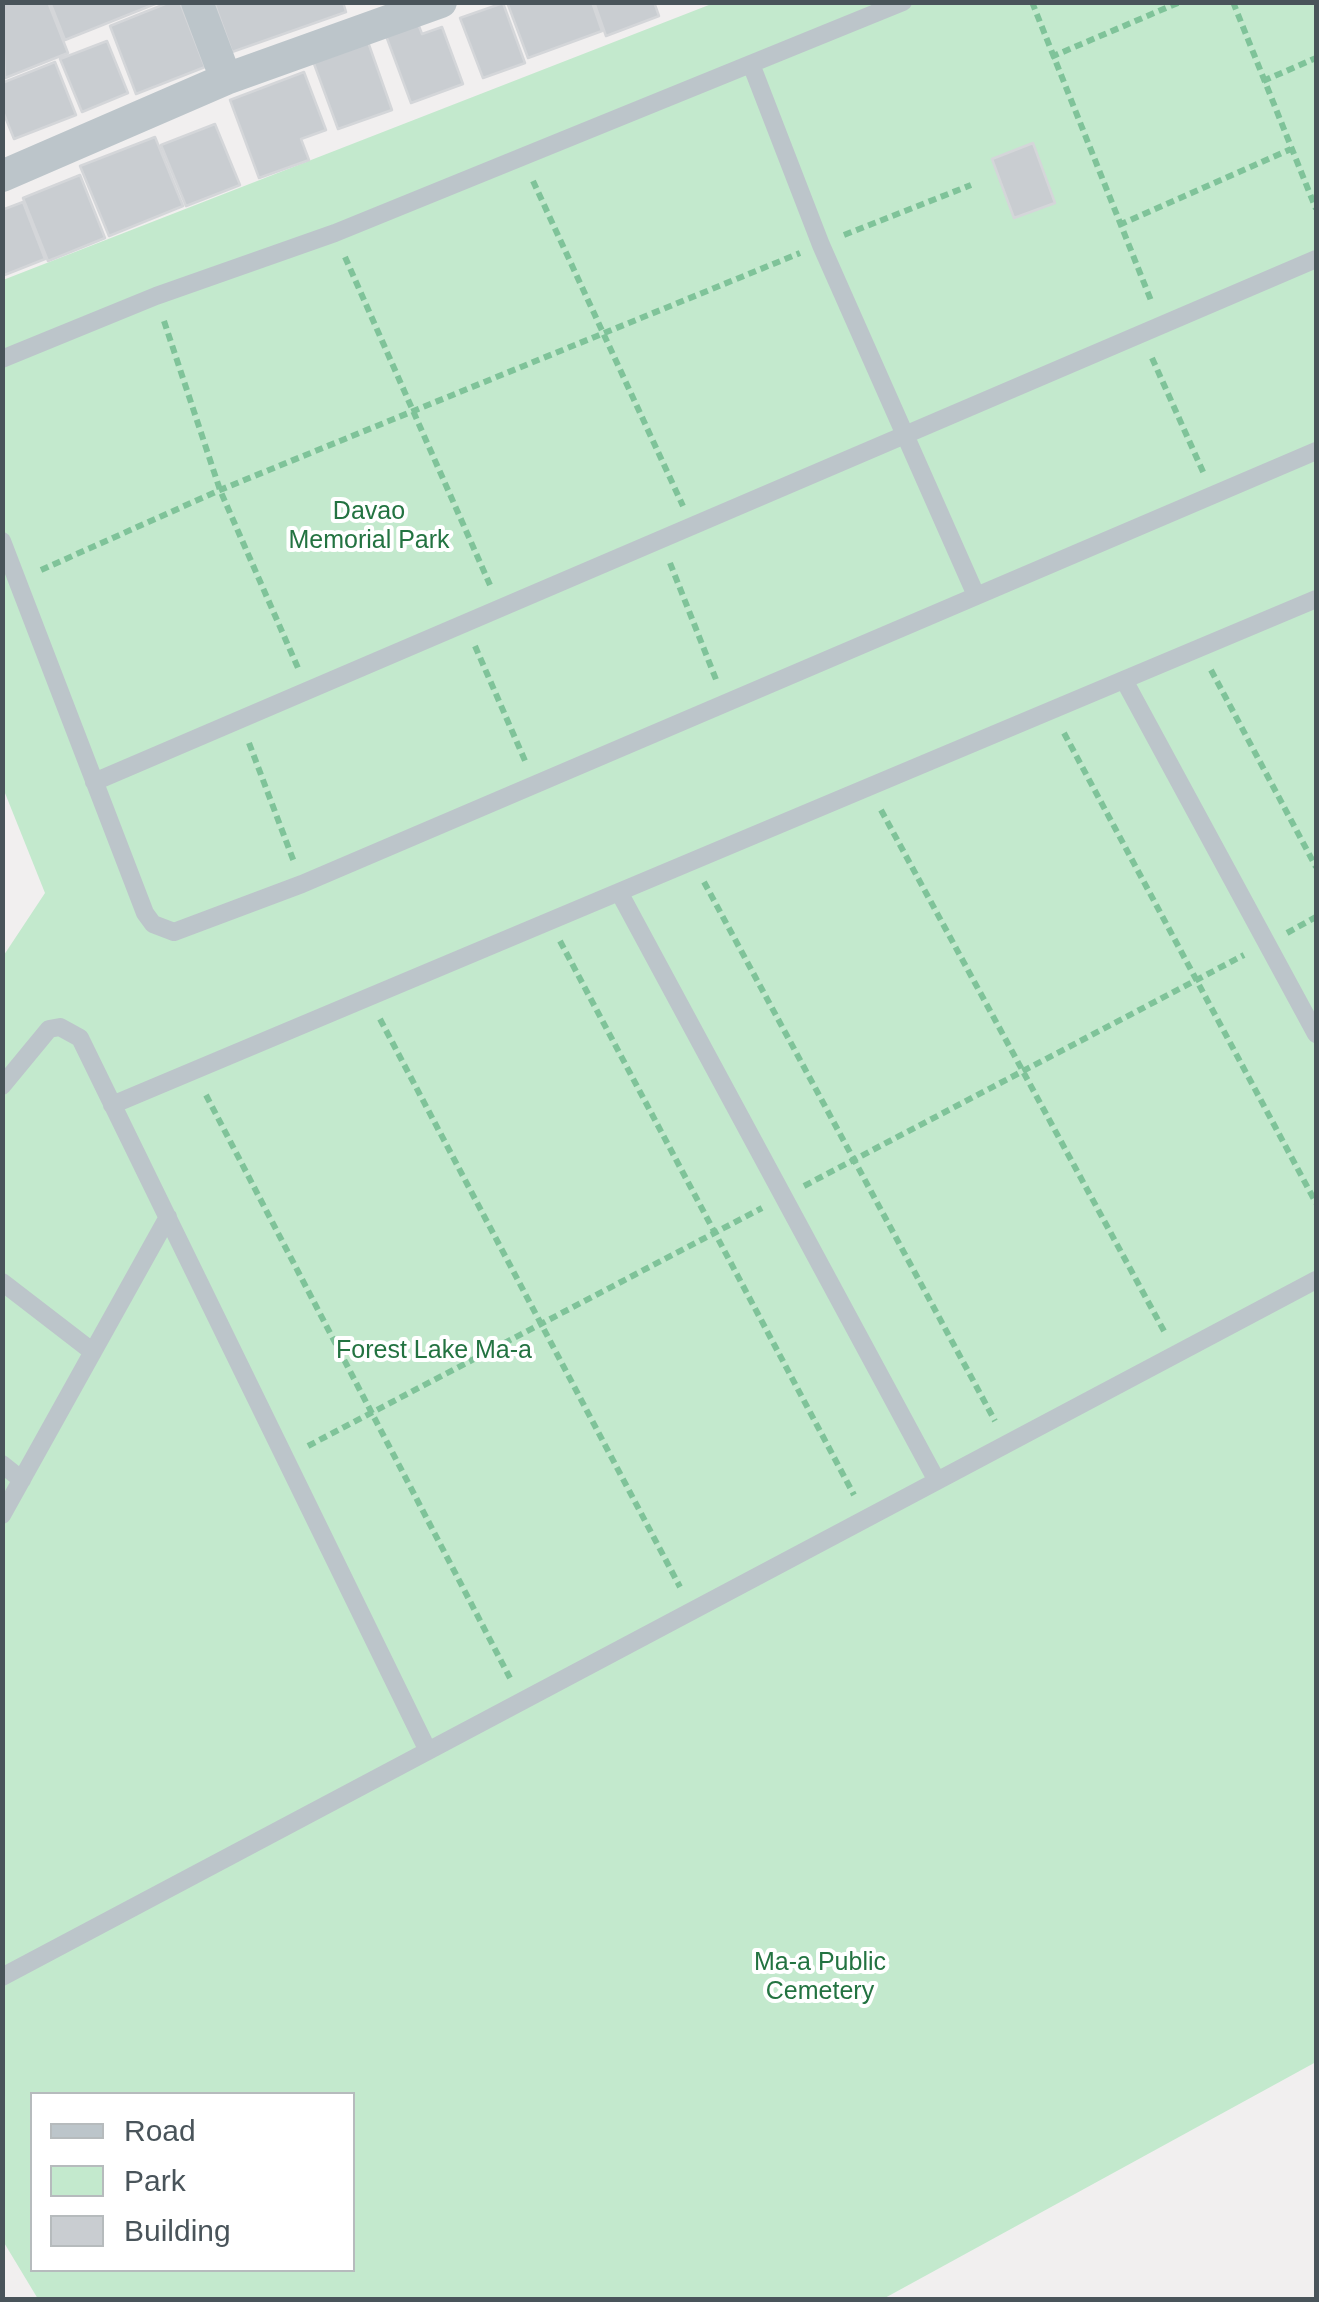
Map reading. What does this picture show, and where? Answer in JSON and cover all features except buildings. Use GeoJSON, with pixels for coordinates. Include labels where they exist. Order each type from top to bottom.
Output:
{"type":"FeatureCollection","features":[{"type":"Feature","properties":{"kind":"street"},"geometry":{"type":"LineString","coordinates":[[197,2],[226,79]]}},
{"type":"Feature","properties":{"kind":"street"},"geometry":{"type":"LineString","coordinates":[[2,176],[226,79],[441,2]]}},
{"type":"Feature","properties":{"kind":"lane"},"geometry":{"type":"LineString","coordinates":[[2,359],[156,296],[335,233],[902,2]]}},
{"type":"Feature","properties":{"kind":"lane"},"geometry":{"type":"LineString","coordinates":[[751,64],[821,244],[974,593]]}},
{"type":"Feature","properties":{"kind":"lane"},"geometry":{"type":"LineString","coordinates":[[94,782],[1316,259]]}},
{"type":"Feature","properties":{"kind":"lane"},"geometry":{"type":"LineString","coordinates":[[2,541],[144,913],[164,930],[188,930],[1316,451]]}},
{"type":"Feature","properties":{"kind":"lane"},"geometry":{"type":"LineString","coordinates":[[112,1104],[1316,599]]}},
{"type":"Feature","properties":{"kind":"lane"},"geometry":{"type":"LineString","coordinates":[[1124,680],[1316,1034]]}},
{"type":"Feature","properties":{"kind":"lane"},"geometry":{"type":"LineString","coordinates":[[619,892],[937,1481]]}},
{"type":"Feature","properties":{"kind":"lane"},"geometry":{"type":"LineString","coordinates":[[2,1086],[39,1037],[60,1027],[80,1038],[428,1751]]}},
{"type":"Feature","properties":{"kind":"lane"},"geometry":{"type":"LineString","coordinates":[[2,1516],[168,1217]]}},
{"type":"Feature","properties":{"kind":"lane"},"geometry":{"type":"LineString","coordinates":[[2,1977],[1316,1280]]}},
{"type":"Feature","properties":{"kind":"lane"},"geometry":{"type":"LineString","coordinates":[[2,1282],[93,1352]]}},
{"type":"Feature","properties":{"kind":"lane"},"geometry":{"type":"LineString","coordinates":[[2,1464],[22,1480]]}},
{"type":"Feature","properties":{"kind":"path"},"geometry":{"type":"LineString","coordinates":[[1032,2],[1161,325]]}},
{"type":"Feature","properties":{"kind":"path"},"geometry":{"type":"LineString","coordinates":[[1051,57],[1180,2]]}},
{"type":"Feature","properties":{"kind":"path"},"geometry":{"type":"LineString","coordinates":[[1233,2],[1316,209]]}},
{"type":"Feature","properties":{"kind":"path"},"geometry":{"type":"LineString","coordinates":[[1263,81],[1316,58]]}},
{"type":"Feature","properties":{"kind":"path"},"geometry":{"type":"LineString","coordinates":[[1119,224],[1291,149]]}},
{"type":"Feature","properties":{"kind":"path"},"geometry":{"type":"LineString","coordinates":[[522,157],[692,525]]}},
{"type":"Feature","properties":{"kind":"path"},"geometry":{"type":"LineString","coordinates":[[17,580],[220,490],[971,185]]}},
{"type":"Feature","properties":{"kind":"path"},"geometry":{"type":"LineString","coordinates":[[335,233],[500,607]]}},
{"type":"Feature","properties":{"kind":"path"},"geometry":{"type":"LineString","coordinates":[[156,296],[220,490],[308,689]]}},
{"type":"Feature","properties":{"kind":"path"},"geometry":{"type":"LineString","coordinates":[[1141,334],[1214,496]]}},
{"type":"Feature","properties":{"kind":"path"},"geometry":{"type":"LineString","coordinates":[[661,539],[725,701]]}},
{"type":"Feature","properties":{"kind":"path"},"geometry":{"type":"LineString","coordinates":[[465,622],[534,782]]}},
{"type":"Feature","properties":{"kind":"path"},"geometry":{"type":"LineString","coordinates":[[1199,648],[1316,867]]}},
{"type":"Feature","properties":{"kind":"path"},"geometry":{"type":"LineString","coordinates":[[1052,710],[1316,1203]]}},
{"type":"Feature","properties":{"kind":"path"},"geometry":{"type":"LineString","coordinates":[[240,718],[302,884]]}},
{"type":"Feature","properties":{"kind":"path"},"geometry":{"type":"LineString","coordinates":[[868,787],[1177,1354]]}},
{"type":"Feature","properties":{"kind":"path"},"geometry":{"type":"LineString","coordinates":[[692,861],[1008,1444]]}},
{"type":"Feature","properties":{"kind":"path"},"geometry":{"type":"LineString","coordinates":[[549,921],[866,1518]]}},
{"type":"Feature","properties":{"kind":"path"},"geometry":{"type":"LineString","coordinates":[[368,997],[692,1611]]}},
{"type":"Feature","properties":{"kind":"path"},"geometry":{"type":"LineString","coordinates":[[193,1070],[522,1701]]}},
{"type":"Feature","properties":{"kind":"green space"},"geometry":{"type":"Polygon","coordinates":[[[714,3],[1316,3],[1316,2062],[883,2299],[38,2299],[3,2241],[2,958],[45,893],[3,788],[3,280],[714,3]]]}},
{"type":"Feature","properties":{"kind":"park label","name":"Davao Memorial Park"},"geometry":{"type":"Point","coordinates":[369,526]}},
{"type":"Feature","properties":{"kind":"park label","name":"Forest Lake Ma-a"},"geometry":{"type":"Point","coordinates":[434,1351]}},
{"type":"Feature","properties":{"kind":"park label","name":"Ma-a Public Cemetery"},"geometry":{"type":"Point","coordinates":[820,1978]}}]}
